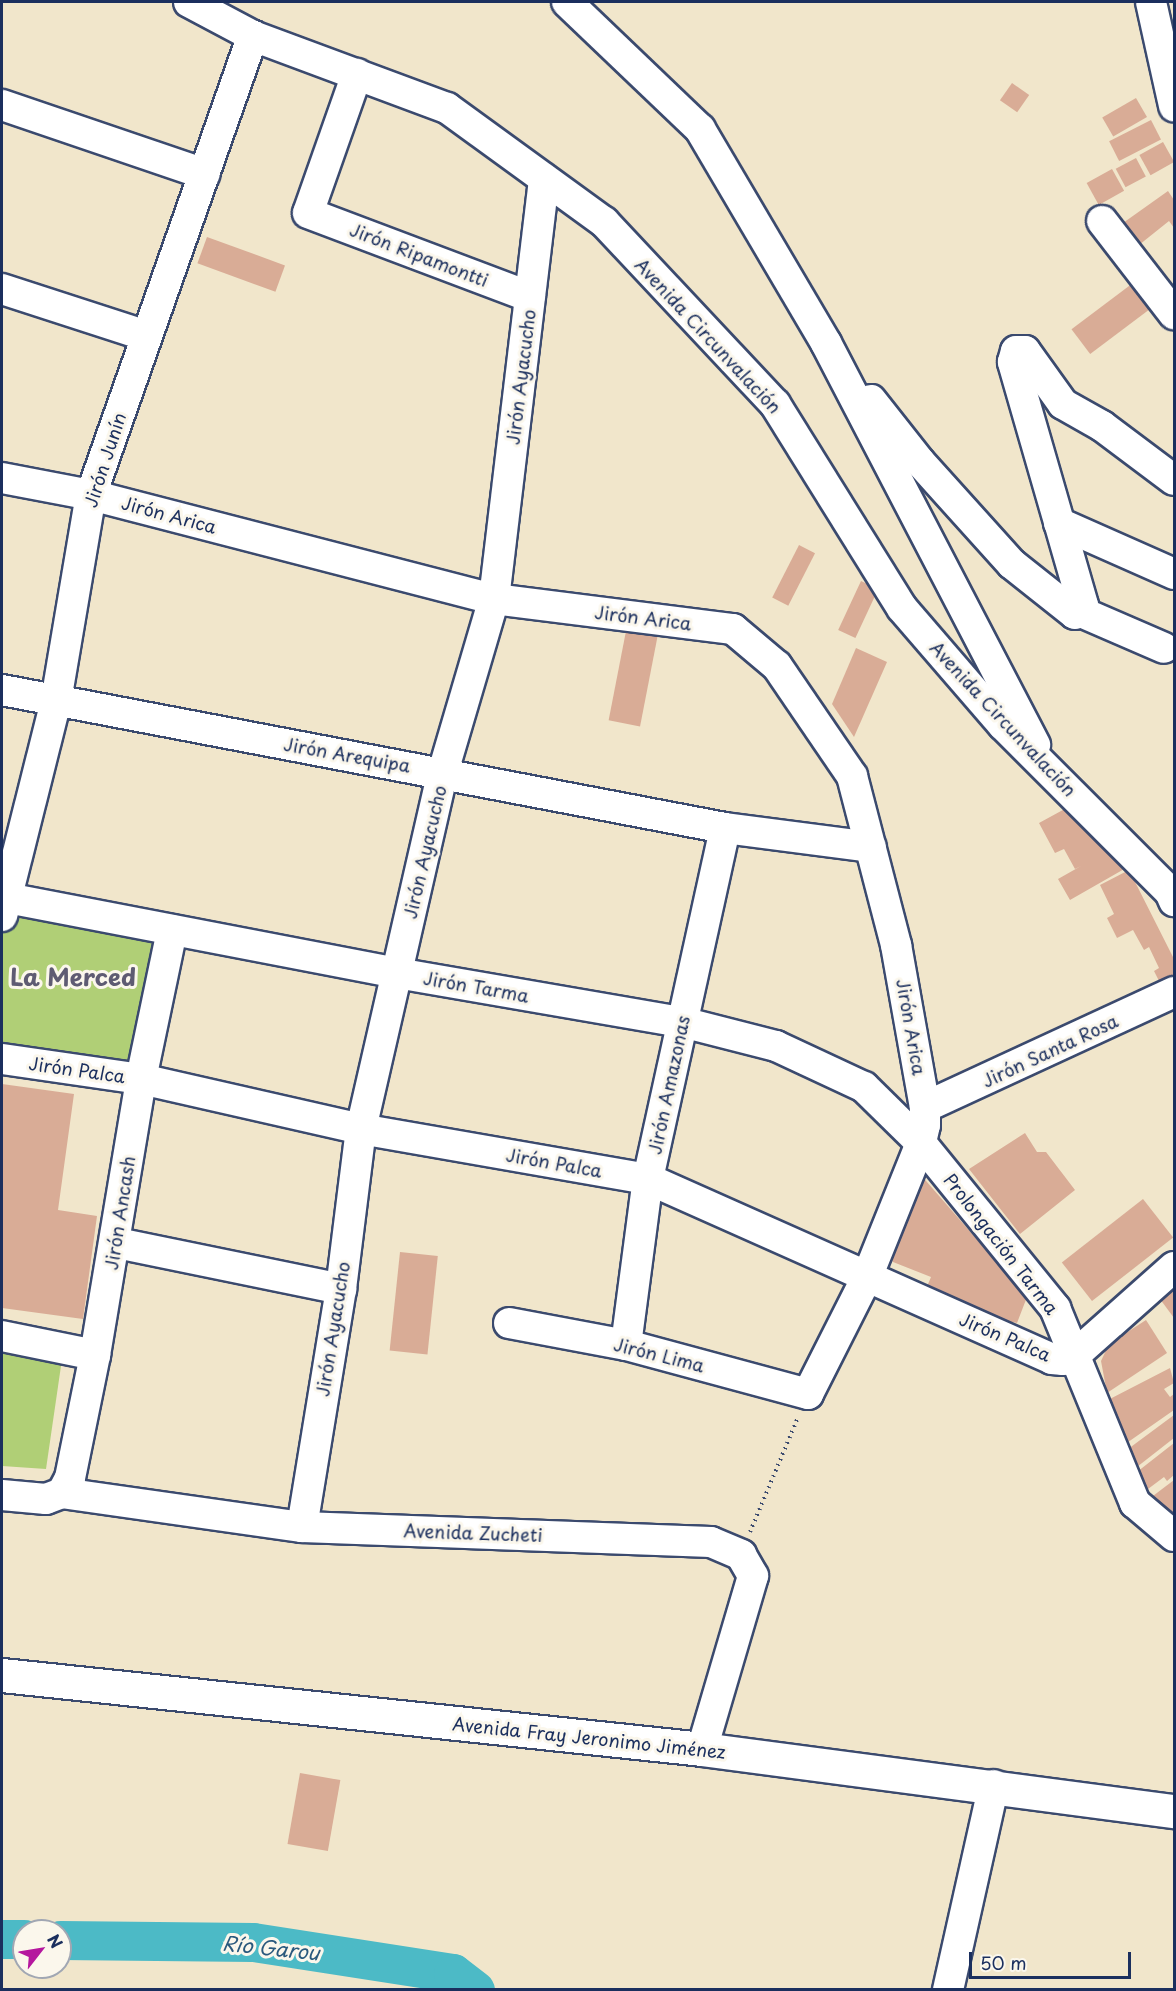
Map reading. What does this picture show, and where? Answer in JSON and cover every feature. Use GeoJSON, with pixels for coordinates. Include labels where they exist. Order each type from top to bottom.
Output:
{"type":"FeatureCollection","features":[{"type":"Feature","properties":{"kind":"highway","name":"Avenida Fray Jeronimo Jiménez"},"geometry":{"type":"LineString","coordinates":[[2,1675],[702,1749],[994,1785],[1174,1811]]}},
{"type":"Feature","properties":{"kind":"street","name":"Avenida Circunvalación"},"geometry":{"type":"LineString","coordinates":[[189,2],[254,36],[447,108],[604,222],[775,404],[902,608],[1003,725],[1170,892],[1174,901]]}},
{"type":"Feature","properties":{"kind":"street"},"geometry":{"type":"LineString","coordinates":[[567,2],[700,129],[841,372],[1049,771]]}},
{"type":"Feature","properties":{"kind":"street"},"geometry":{"type":"LineString","coordinates":[[1151,2],[1174,106]]}},
{"type":"Feature","properties":{"kind":"street","name":"Jirón Junín"},"geometry":{"type":"LineString","coordinates":[[3,903],[56,702],[91,495],[254,36]]}},
{"type":"Feature","properties":{"kind":"street","name":"Jirón Ripamontti"},"geometry":{"type":"LineString","coordinates":[[357,75],[308,213],[530,297]]}},
{"type":"Feature","properties":{"kind":"street"},"geometry":{"type":"LineString","coordinates":[[2,105],[205,174]]}},
{"type":"Feature","properties":{"kind":"street","name":"Jirón Ayacucho"},"geometry":{"type":"LineString","coordinates":[[302,1527],[341,1289],[362,1129],[443,772],[494,599],[544,179]]}},
{"type":"Feature","properties":{"kind":"street"},"geometry":{"type":"LineString","coordinates":[[1102,221],[1174,314]]}},
{"type":"Feature","properties":{"kind":"street"},"geometry":{"type":"LineString","coordinates":[[2,289],[147,336]]}},
{"type":"Feature","properties":{"kind":"street"},"geometry":{"type":"LineString","coordinates":[[1081,612],[1083,605],[1012,362],[1016,351],[1025,351],[1063,404],[1102,426],[1174,480]]}},
{"type":"Feature","properties":{"kind":"street"},"geometry":{"type":"LineString","coordinates":[[841,372],[864,390],[920,462],[1012,564],[1075,614],[1081,612],[1164,648]]}},
{"type":"Feature","properties":{"kind":"street","name":"Jirón Arica"},"geometry":{"type":"LineString","coordinates":[[2,478],[91,495],[494,599],[733,629],[777,666],[852,776],[897,945],[926,1107],[921,1143],[867,1277],[808,1394]]}},
{"type":"Feature","properties":{"kind":"street"},"geometry":{"type":"LineString","coordinates":[[1059,523],[1174,574]]}},
{"type":"Feature","properties":{"kind":"street","name":"Jirón Arequipa"},"geometry":{"type":"LineString","coordinates":[[2,690],[56,702],[443,772],[725,828],[871,847]]}},
{"type":"Feature","properties":{"kind":"street","name":"Jirón Amazonas"},"geometry":{"type":"LineString","coordinates":[[626,1345],[648,1179],[725,828]]}},
{"type":"Feature","properties":{"kind":"street","name":"Jirón Tarma"},"geometry":{"type":"LineString","coordinates":[[3,903],[171,930],[397,973],[682,1022],[776,1046],[864,1087],[921,1143]]}},
{"type":"Feature","properties":{"kind":"street","name":"Jirón Ancash"},"geometry":{"type":"LineString","coordinates":[[62,1493],[70,1478],[117,1243],[141,1079],[171,930]]}},
{"type":"Feature","properties":{"kind":"street","name":"Jirón Santa Rosa"},"geometry":{"type":"LineString","coordinates":[[926,1107],[1174,992]]}},
{"type":"Feature","properties":{"kind":"street","name":"Jirón Palca"},"geometry":{"type":"LineString","coordinates":[[2,1059],[141,1079],[362,1129],[648,1179],[1052,1359],[1063,1360],[1076,1354]]}},
{"type":"Feature","properties":{"kind":"street","name":"Prolongación Tarma"},"geometry":{"type":"LineString","coordinates":[[921,1143],[1055,1308],[1076,1354],[1135,1503],[1174,1536]]}},
{"type":"Feature","properties":{"kind":"street"},"geometry":{"type":"LineString","coordinates":[[117,1243],[341,1289]]}},
{"type":"Feature","properties":{"kind":"street"},"geometry":{"type":"LineString","coordinates":[[1076,1354],[1174,1267]]}},
{"type":"Feature","properties":{"kind":"street","name":"Jirón Lima"},"geometry":{"type":"LineString","coordinates":[[509,1323],[626,1345],[808,1394]]}},
{"type":"Feature","properties":{"kind":"street"},"geometry":{"type":"LineString","coordinates":[[2,1336],[95,1355]]}},
{"type":"Feature","properties":{"kind":"street","name":"Avenida Zucheti"},"geometry":{"type":"LineString","coordinates":[[2,1495],[46,1499],[62,1493],[302,1527],[711,1542],[741,1555]]}},
{"type":"Feature","properties":{"kind":"street"},"geometry":{"type":"LineString","coordinates":[[702,1749],[753,1576],[741,1555]]}},
{"type":"Feature","properties":{"kind":"street"},"geometry":{"type":"LineString","coordinates":[[948,1989],[994,1785]]}},
{"type":"Feature","properties":{"kind":"path"},"geometry":{"type":"LineString","coordinates":[[741,1555],[808,1394]]}},
{"type":"Feature","properties":{"kind":"green space"},"geometry":{"type":"Polygon","coordinates":[[[6,898],[172,930],[141,1079],[2,1059],[2,916],[6,898]]]}},
{"type":"Feature","properties":{"kind":"green space"},"geometry":{"type":"Polygon","coordinates":[[[2,1347],[62,1359],[46,1469],[2,1466],[2,1347]]]}},
{"type":"Feature","properties":{"kind":"building"},"geometry":{"type":"Polygon","coordinates":[[[1012,83],[1029,95],[1017,112],[1000,100],[1012,83]]]}},
{"type":"Feature","properties":{"kind":"building"},"geometry":{"type":"Polygon","coordinates":[[[1136,98],[1147,117],[1113,137],[1102,118],[1136,98]]]}},
{"type":"Feature","properties":{"kind":"building"},"geometry":{"type":"Polygon","coordinates":[[[1151,120],[1161,140],[1119,161],[1109,141],[1151,120]]]}},
{"type":"Feature","properties":{"kind":"building"},"geometry":{"type":"Polygon","coordinates":[[[1163,142],[1174,162],[1151,175],[1139,155],[1163,142]]]}},
{"type":"Feature","properties":{"kind":"building"},"geometry":{"type":"Polygon","coordinates":[[[1136,158],[1146,177],[1126,187],[1116,169],[1136,158]]]}},
{"type":"Feature","properties":{"kind":"building"},"geometry":{"type":"Polygon","coordinates":[[[1112,169],[1124,191],[1099,205],[1087,183],[1112,169]]]}},
{"type":"Feature","properties":{"kind":"building"},"geometry":{"type":"Polygon","coordinates":[[[1168,191],[1174,200],[1174,228],[1169,221],[1139,245],[1123,223],[1168,191]]]}},
{"type":"Feature","properties":{"kind":"building"},"geometry":{"type":"Polygon","coordinates":[[[207,237],[285,265],[275,292],[197,263],[207,237]]]}},
{"type":"Feature","properties":{"kind":"building"},"geometry":{"type":"Polygon","coordinates":[[[1133,283],[1152,308],[1090,354],[1072,329],[1133,283]]]}},
{"type":"Feature","properties":{"kind":"building"},"geometry":{"type":"Polygon","coordinates":[[[799,545],[815,553],[788,606],[772,598],[799,545]]]}},
{"type":"Feature","properties":{"kind":"building"},"geometry":{"type":"Polygon","coordinates":[[[861,581],[878,589],[855,638],[838,630],[861,581]]]}},
{"type":"Feature","properties":{"kind":"building"},"geometry":{"type":"Polygon","coordinates":[[[626,631],[657,637],[640,726],[609,720],[626,631]]]}},
{"type":"Feature","properties":{"kind":"building"},"geometry":{"type":"Polygon","coordinates":[[[856,648],[887,662],[854,737],[832,704],[856,648]]]}},
{"type":"Feature","properties":{"kind":"building"},"geometry":{"type":"Polygon","coordinates":[[[1072,805],[1126,868],[1070,900],[1058,879],[1081,866],[1075,869],[1064,849],[1055,853],[1039,823],[1072,805]]]}},
{"type":"Feature","properties":{"kind":"building"},"geometry":{"type":"Polygon","coordinates":[[[1129,870],[1174,959],[1174,981],[1162,987],[1154,971],[1159,968],[1149,947],[1144,950],[1133,930],[1117,938],[1107,918],[1114,914],[1100,885],[1129,870]]]}},
{"type":"Feature","properties":{"kind":"building"},"geometry":{"type":"Polygon","coordinates":[[[2,1084],[74,1094],[58,1210],[97,1216],[83,1319],[2,1308],[2,1084]]]}},
{"type":"Feature","properties":{"kind":"building"},"geometry":{"type":"Polygon","coordinates":[[[1025,1133],[1037,1152],[1046,1152],[1075,1190],[1020,1234],[969,1169],[1025,1133]]]}},
{"type":"Feature","properties":{"kind":"building"},"geometry":{"type":"Polygon","coordinates":[[[920,1174],[1027,1297],[1017,1323],[1013,1322],[1010,1329],[926,1289],[931,1277],[893,1262],[886,1246],[920,1174]]]}},
{"type":"Feature","properties":{"kind":"building"},"geometry":{"type":"Polygon","coordinates":[[[1143,1199],[1173,1238],[1092,1301],[1062,1262],[1143,1199]]]}},
{"type":"Feature","properties":{"kind":"building"},"geometry":{"type":"Polygon","coordinates":[[[400,1252],[438,1256],[427,1354],[390,1350],[400,1252]]]}},
{"type":"Feature","properties":{"kind":"building"},"geometry":{"type":"Polygon","coordinates":[[[1174,1288],[1174,1318],[1160,1299],[1174,1288]]]}},
{"type":"Feature","properties":{"kind":"building"},"geometry":{"type":"Polygon","coordinates":[[[1146,1320],[1167,1353],[1107,1393],[1101,1361],[1109,1344],[1146,1320]]]}},
{"type":"Feature","properties":{"kind":"building"},"geometry":{"type":"Polygon","coordinates":[[[1170,1368],[1174,1383],[1164,1389],[1170,1397],[1174,1394],[1174,1410],[1121,1447],[1104,1402],[1170,1368]]]}},
{"type":"Feature","properties":{"kind":"building"},"geometry":{"type":"Polygon","coordinates":[[[1174,1415],[1174,1438],[1128,1474],[1120,1455],[1174,1415]]]}},
{"type":"Feature","properties":{"kind":"building"},"geometry":{"type":"Polygon","coordinates":[[[1174,1443],[1174,1475],[1167,1481],[1164,1477],[1140,1495],[1128,1479],[1174,1443]]]}},
{"type":"Feature","properties":{"kind":"building"},"geometry":{"type":"Polygon","coordinates":[[[1174,1480],[1174,1529],[1145,1502],[1174,1480]]]}},
{"type":"Feature","properties":{"kind":"building"},"geometry":{"type":"Polygon","coordinates":[[[300,1773],[340,1780],[328,1851],[287,1844],[300,1773]]]}},
{"type":"Feature","properties":{"kind":"waterway","name":"Río Garou"},"geometry":{"type":"LineString","coordinates":[[2,1939],[12,1939]]}},
{"type":"Feature","properties":{"kind":"waterway","name":"Río Garou"},"geometry":{"type":"LineString","coordinates":[[72,1940],[253,1942],[453,1973],[475,1990]]}},
{"type":"Feature","properties":{"kind":"district","name":"La Merced"},"geometry":{"type":"Point","coordinates":[73,977]}}]}
